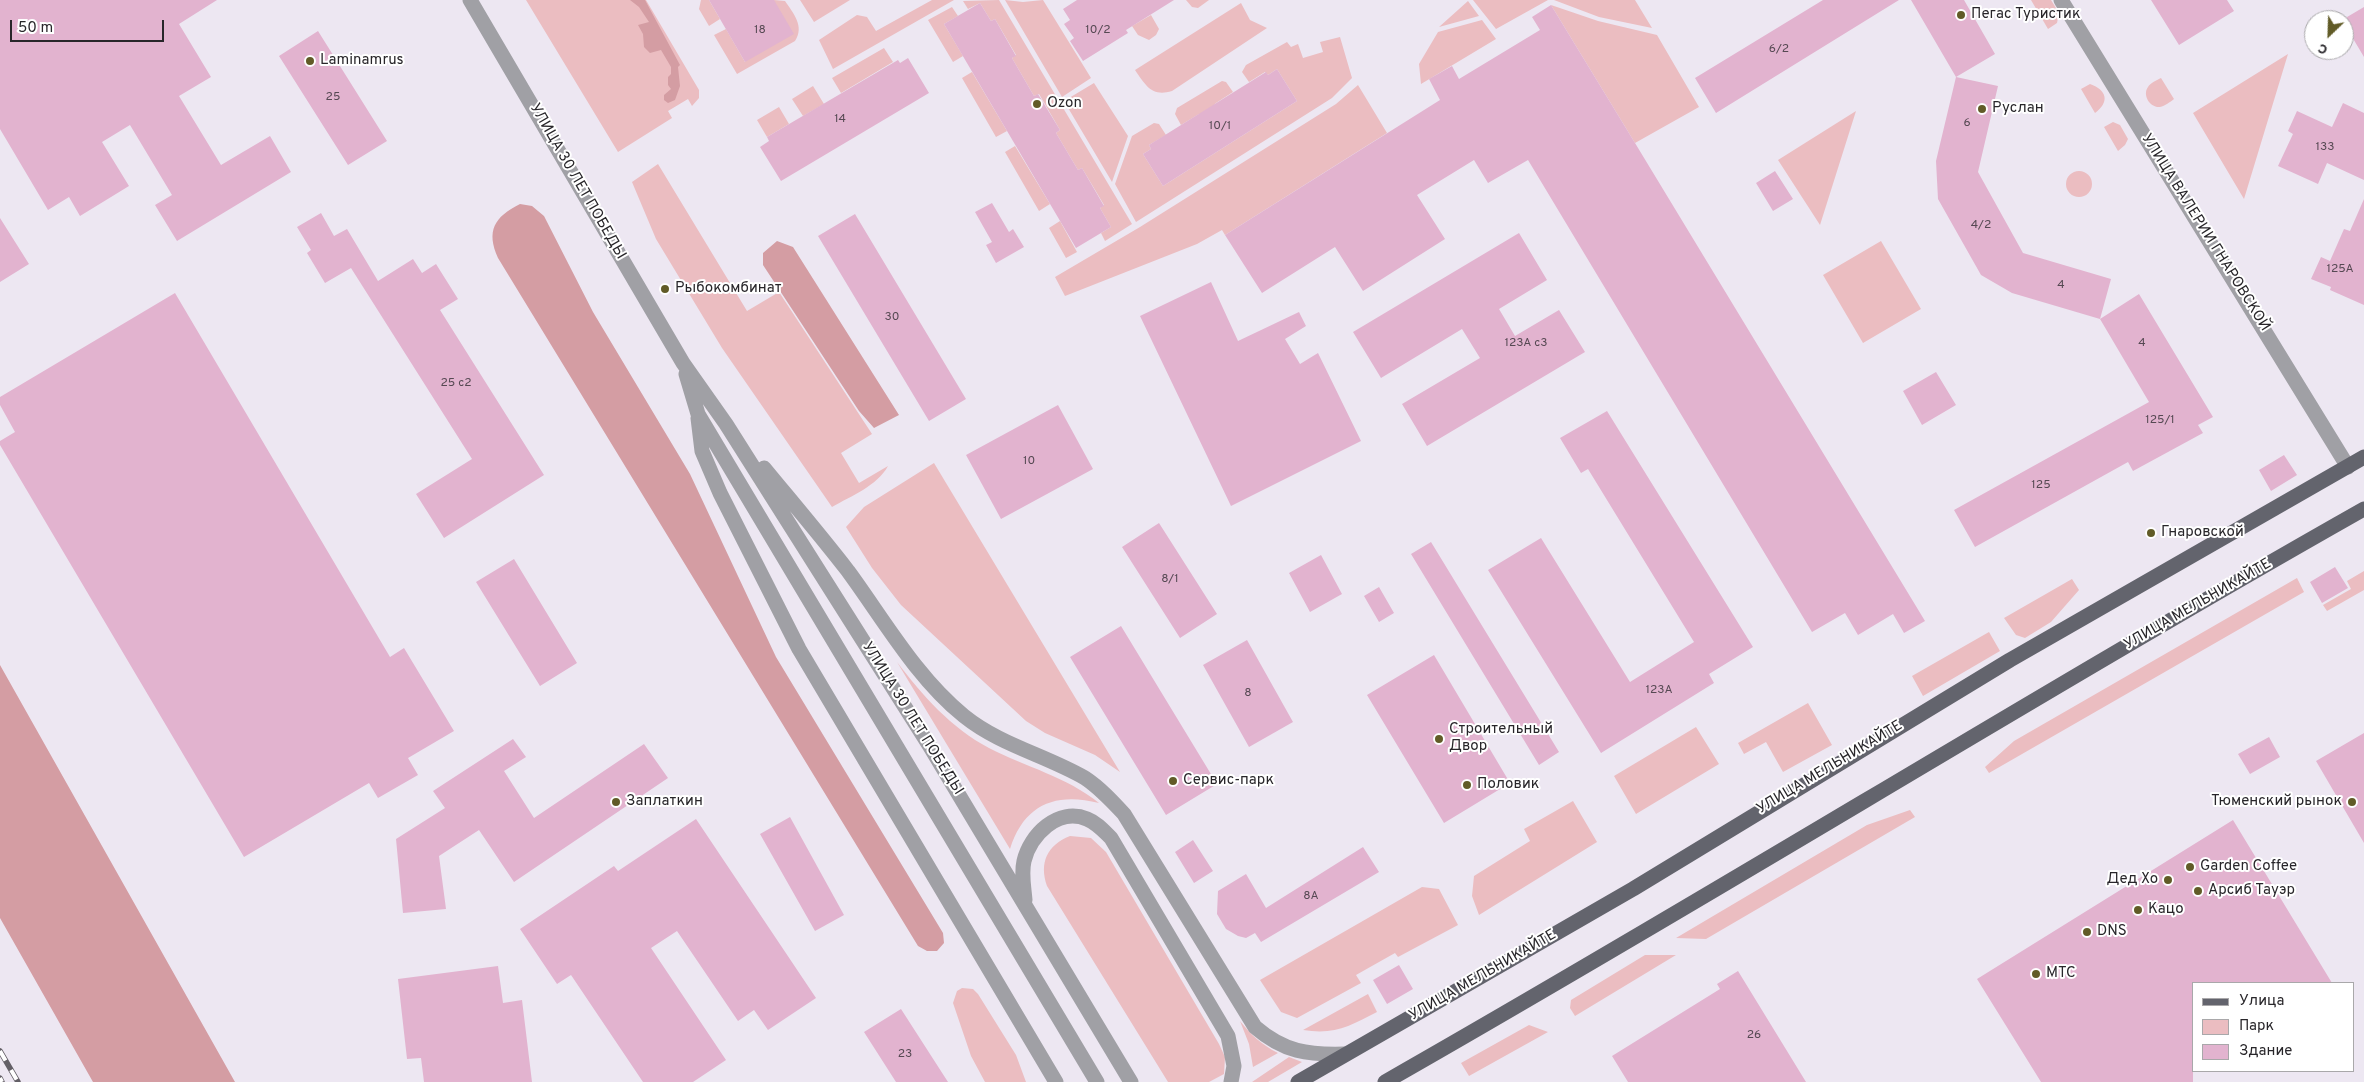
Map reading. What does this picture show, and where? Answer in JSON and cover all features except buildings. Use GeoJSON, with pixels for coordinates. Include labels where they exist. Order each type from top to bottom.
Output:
{"type":"FeatureCollection","features":[{"type":"Feature","properties":{"kind":"main road","name":"УЛИЦА МЕЛЬНИКАЙТЕ"},"geometry":{"type":"LineString","coordinates":[[1298,1082],[1344,1054],[1498,968],[1633,888],[2010,660],[2364,457]]}},
{"type":"Feature","properties":{"kind":"main road","name":"УЛИЦА МЕЛЬНИКАЙТЕ"},"geometry":{"type":"LineString","coordinates":[[1386,1082],[1628,942],[1926,763],[2364,509]]}},
{"type":"Feature","properties":{"kind":"street","name":"УЛИЦА 30 ЛЕТ ПОБЕДЫ"},"geometry":{"type":"LineString","coordinates":[[470,0],[683,363],[726,424],[929,745],[1131,1082]]}},
{"type":"Feature","properties":{"kind":"street","name":"УЛИЦА ВАЛЕРИИ ГНАРОВСКОЙ"},"geometry":{"type":"LineString","coordinates":[[2061,0],[2348,467]]}},
{"type":"Feature","properties":{"kind":"street","name":"УЛИЦА 30 ЛЕТ ПОБЕДЫ"},"geometry":{"type":"LineString","coordinates":[[683,363],[698,414],[1097,1082]]}},
{"type":"Feature","properties":{"kind":"street"},"geometry":{"type":"LineString","coordinates":[[698,414],[702,451],[720,493],[798,649],[1056,1082]]}},
{"type":"Feature","properties":{"kind":"street"},"geometry":{"type":"LineString","coordinates":[[726,424],[816,530],[906,654],[942,696],[986,732],[1011,746],[1085,778],[1104,793],[1124,814],[1255,1027],[1269,1040],[1288,1049],[1303,1053],[1344,1054]]}},
{"type":"Feature","properties":{"kind":"street"},"geometry":{"type":"LineString","coordinates":[[1025,904],[1024,861],[1030,844],[1037,834],[1053,822],[1072,816],[1085,818],[1100,826],[1111,838],[1228,1036],[1234,1066],[1231,1082]]}},
{"type":"Feature","properties":{"kind":"street"},"geometry":{"type":"LineString","coordinates":[[1034,1043],[1039,1057],[1043,1082]]}},
{"type":"Feature","properties":{"kind":"green space"},"geometry":{"type":"Polygon","coordinates":[[[526,0],[646,0],[699,90],[699,98],[692,106],[688,99],[668,111],[672,118],[618,152],[526,0]]]}},
{"type":"Feature","properties":{"kind":"green space"},"geometry":{"type":"Polygon","coordinates":[[[701,0],[709,0],[720,19],[709,26],[699,9],[701,0]]]}},
{"type":"Feature","properties":{"kind":"green space"},"geometry":{"type":"Polygon","coordinates":[[[774,0],[785,1],[797,20],[799,30],[795,41],[737,74],[714,35],[726,29],[745,62],[774,0]]]}},
{"type":"Feature","properties":{"kind":"green space"},"geometry":{"type":"Polygon","coordinates":[[[800,0],[850,0],[814,22],[800,0]]]}},
{"type":"Feature","properties":{"kind":"green space"},"geometry":{"type":"Polygon","coordinates":[[[932,0],[954,0],[833,69],[819,40],[857,15],[867,17],[876,31],[932,0]]]}},
{"type":"Feature","properties":{"kind":"green space"},"geometry":{"type":"Polygon","coordinates":[[[999,0],[1132,224],[1105,241],[1101,233],[1111,227],[1100,208],[1104,205],[1082,168],[1078,170],[1056,133],[1060,130],[1039,94],[1034,96],[1012,58],[1016,55],[995,19],[991,21],[980,3],[968,9],[963,1],[999,0]]]}},
{"type":"Feature","properties":{"kind":"green space"},"geometry":{"type":"Polygon","coordinates":[[[1005,0],[1023,2],[1043,0],[1091,78],[1062,97],[1005,0]]]}},
{"type":"Feature","properties":{"kind":"green space"},"geometry":{"type":"Polygon","coordinates":[[[1186,0],[1209,0],[1198,8],[1192,7],[1186,0]]]}},
{"type":"Feature","properties":{"kind":"green space"},"geometry":{"type":"Polygon","coordinates":[[[1473,0],[1548,0],[1496,29],[1473,0]]]}},
{"type":"Feature","properties":{"kind":"green space"},"geometry":{"type":"Polygon","coordinates":[[[1554,0],[1635,0],[1652,28],[1599,17],[1554,0]]]}},
{"type":"Feature","properties":{"kind":"green space"},"geometry":{"type":"Polygon","coordinates":[[[2031,0],[2051,0],[2059,13],[2057,23],[2048,29],[2031,0]]]}},
{"type":"Feature","properties":{"kind":"green space"},"geometry":{"type":"Polygon","coordinates":[[[1468,1],[1479,16],[1439,27],[1468,1]]]}},
{"type":"Feature","properties":{"kind":"green space"},"geometry":{"type":"Polygon","coordinates":[[[1241,3],[1250,20],[1267,28],[1172,91],[1154,91],[1146,85],[1135,70],[1241,3]]]}},
{"type":"Feature","properties":{"kind":"green space"},"geometry":{"type":"Polygon","coordinates":[[[1551,5],[1598,21],[1657,35],[1699,107],[1635,143],[1551,5]]]}},
{"type":"Feature","properties":{"kind":"green space"},"geometry":{"type":"Polygon","coordinates":[[[952,7],[958,16],[944,24],[963,56],[953,62],[928,20],[952,7]]]}},
{"type":"Feature","properties":{"kind":"green space"},"geometry":{"type":"Polygon","coordinates":[[[1151,15],[1159,29],[1156,35],[1149,40],[1138,35],[1132,26],[1151,15]]]}},
{"type":"Feature","properties":{"kind":"green space"},"geometry":{"type":"Polygon","coordinates":[[[1482,20],[1496,39],[1421,84],[1419,64],[1438,32],[1482,20]]]}},
{"type":"Feature","properties":{"kind":"green space"},"geometry":{"type":"Polygon","coordinates":[[[1340,37],[1352,78],[1332,98],[1136,222],[1115,184],[1132,136],[1154,123],[1159,124],[1166,135],[1149,145],[1151,149],[1143,154],[1163,186],[1297,101],[1277,69],[1268,75],[1265,72],[1249,82],[1242,72],[1246,65],[1287,42],[1291,47],[1298,44],[1303,58],[1323,52],[1320,42],[1340,37]]]}},
{"type":"Feature","properties":{"kind":"green space"},"geometry":{"type":"Polygon","coordinates":[[[884,48],[893,62],[841,93],[832,78],[884,48]]]}},
{"type":"Feature","properties":{"kind":"green space"},"geometry":{"type":"Polygon","coordinates":[[[2288,54],[2244,199],[2193,113],[2288,54]]]}},
{"type":"Feature","properties":{"kind":"green space"},"geometry":{"type":"Polygon","coordinates":[[[972,72],[1007,131],[996,137],[962,78],[972,72]]]}},
{"type":"Feature","properties":{"kind":"green space"},"geometry":{"type":"Polygon","coordinates":[[[2161,78],[2174,99],[2164,106],[2156,107],[2148,100],[2146,90],[2150,84],[2161,78]]]}},
{"type":"Feature","properties":{"kind":"green space"},"geometry":{"type":"Polygon","coordinates":[[[1222,81],[1226,82],[1233,92],[1216,103],[1202,117],[1199,114],[1181,125],[1175,114],[1177,108],[1222,81]]]}},
{"type":"Feature","properties":{"kind":"green space"},"geometry":{"type":"Polygon","coordinates":[[[1094,83],[1128,136],[1112,182],[1064,101],[1094,83]]]}},
{"type":"Feature","properties":{"kind":"green space"},"geometry":{"type":"Polygon","coordinates":[[[2090,84],[2100,90],[2104,97],[2103,105],[2095,113],[2081,89],[2090,84]]]}},
{"type":"Feature","properties":{"kind":"green space"},"geometry":{"type":"Polygon","coordinates":[[[1358,85],[1387,133],[1225,235],[1222,230],[1197,244],[1065,296],[1055,277],[1140,227],[1336,104],[1358,85]]]}},
{"type":"Feature","properties":{"kind":"green space"},"geometry":{"type":"Polygon","coordinates":[[[813,86],[824,104],[803,116],[792,99],[813,86]]]}},
{"type":"Feature","properties":{"kind":"green space"},"geometry":{"type":"Polygon","coordinates":[[[779,107],[789,124],[767,137],[757,120],[779,107]]]}},
{"type":"Feature","properties":{"kind":"green space"},"geometry":{"type":"Polygon","coordinates":[[[1856,111],[1820,225],[1778,160],[1856,111]]]}},
{"type":"Feature","properties":{"kind":"green space"},"geometry":{"type":"Polygon","coordinates":[[[2113,122],[2120,125],[2128,139],[2125,145],[2118,151],[2104,127],[2113,122]]]}},
{"type":"Feature","properties":{"kind":"green space"},"geometry":{"type":"Polygon","coordinates":[[[1015,146],[1050,204],[1039,211],[1005,152],[1015,146]]]}},
{"type":"Feature","properties":{"kind":"green space"},"geometry":{"type":"Polygon","coordinates":[[[658,164],[747,311],[779,292],[872,434],[841,453],[859,483],[888,466],[877,479],[863,490],[832,507],[722,348],[656,239],[632,182],[658,164]]]}},
{"type":"Feature","properties":{"kind":"green space"},"geometry":{"type":"Polygon","coordinates":[[[2079,171],[2089,174],[2092,184],[2089,194],[2079,197],[2069,194],[2066,184],[2069,174],[2079,171]]]}},
{"type":"Feature","properties":{"kind":"green space"},"geometry":{"type":"Polygon","coordinates":[[[1060,221],[1077,252],[1066,258],[1049,228],[1060,221]]]}},
{"type":"Feature","properties":{"kind":"green space"},"geometry":{"type":"Polygon","coordinates":[[[1881,241],[1921,309],[1863,343],[1823,275],[1881,241]]]}},
{"type":"Feature","properties":{"kind":"green space"},"geometry":{"type":"Polygon","coordinates":[[[934,463],[1120,772],[1095,755],[1045,733],[1026,721],[901,605],[872,568],[846,527],[864,507],[934,463]]]}},
{"type":"Feature","properties":{"kind":"green space"},"geometry":{"type":"Polygon","coordinates":[[[2364,571],[2364,590],[2327,611],[2323,605],[2351,589],[2347,581],[2364,571]]]}},
{"type":"Feature","properties":{"kind":"green space"},"geometry":{"type":"Polygon","coordinates":[[[2297,578],[2304,592],[1989,773],[1985,767],[2014,741],[2297,578]]]}},
{"type":"Feature","properties":{"kind":"green space"},"geometry":{"type":"Polygon","coordinates":[[[2072,579],[2079,590],[2051,622],[2025,638],[2016,635],[2004,618],[2072,579]]]}},
{"type":"Feature","properties":{"kind":"green space"},"geometry":{"type":"Polygon","coordinates":[[[1989,632],[2000,651],[1923,696],[1912,676],[1989,632]]]}},
{"type":"Feature","properties":{"kind":"green space"},"geometry":{"type":"Polygon","coordinates":[[[897,662],[938,710],[962,731],[1003,755],[1074,786],[1099,803],[1069,799],[1044,805],[1024,821],[1010,849],[897,662]]]}},
{"type":"Feature","properties":{"kind":"green space"},"geometry":{"type":"Polygon","coordinates":[[[1808,703],[1832,745],[1783,772],[1766,742],[1744,754],[1738,743],[1808,703]]]}},
{"type":"Feature","properties":{"kind":"green space"},"geometry":{"type":"Polygon","coordinates":[[[1696,727],[1719,764],[1636,814],[1614,776],[1696,727]]]}},
{"type":"Feature","properties":{"kind":"green space"},"geometry":{"type":"Polygon","coordinates":[[[1573,801],[1597,842],[1479,915],[1472,896],[1474,876],[1530,841],[1524,829],[1573,801]]]}},
{"type":"Feature","properties":{"kind":"green space"},"geometry":{"type":"Polygon","coordinates":[[[1910,810],[1915,817],[1706,939],[1676,938],[1867,825],[1910,810]]]}},
{"type":"Feature","properties":{"kind":"green space"},"geometry":{"type":"Polygon","coordinates":[[[1070,836],[1091,838],[1106,852],[1219,1044],[1225,1057],[1224,1074],[1209,1082],[1168,1082],[1047,886],[1044,870],[1047,856],[1056,844],[1070,836]]]}},
{"type":"Feature","properties":{"kind":"green space"},"geometry":{"type":"Polygon","coordinates":[[[1422,887],[1439,889],[1458,925],[1398,957],[1395,953],[1356,975],[1361,983],[1297,1018],[1281,1012],[1260,980],[1422,887]]]}},
{"type":"Feature","properties":{"kind":"green space"},"geometry":{"type":"Polygon","coordinates":[[[1645,955],[1676,955],[1575,1016],[1570,1008],[1571,1000],[1645,955]]]}},
{"type":"Feature","properties":{"kind":"green space"},"geometry":{"type":"Polygon","coordinates":[[[962,988],[973,989],[978,994],[1016,1055],[1026,1082],[985,1082],[971,1056],[953,1003],[957,991],[962,988]]]}},
{"type":"Feature","properties":{"kind":"green space"},"geometry":{"type":"Polygon","coordinates":[[[1368,994],[1377,1012],[1342,1028],[1324,1031],[1303,1030],[1368,994]]]}},
{"type":"Feature","properties":{"kind":"green space"},"geometry":{"type":"Polygon","coordinates":[[[1240,1021],[1257,1039],[1278,1053],[1253,1067],[1249,1044],[1240,1021]]]}},
{"type":"Feature","properties":{"kind":"green space"},"geometry":{"type":"Polygon","coordinates":[[[1529,1025],[1548,1032],[1469,1076],[1461,1063],[1529,1025]]]}},
{"type":"Feature","properties":{"kind":"green space"},"geometry":{"type":"Polygon","coordinates":[[[1289,1057],[1302,1062],[1268,1082],[1252,1082],[1289,1057]]]}},
{"type":"Feature","properties":{"kind":"shaded area"},"geometry":{"type":"Polygon","coordinates":[[[630,0],[645,0],[680,65],[678,67],[680,86],[675,100],[668,103],[664,100],[664,95],[671,89],[668,85],[668,77],[671,74],[671,67],[661,50],[650,53],[644,47],[643,34],[638,25],[649,22],[639,7],[630,0]]]}},
{"type":"Feature","properties":{"kind":"shaded area"},"geometry":{"type":"Polygon","coordinates":[[[520,204],[532,206],[544,216],[593,312],[690,474],[776,657],[943,933],[944,943],[937,951],[927,951],[918,946],[498,258],[493,240],[495,226],[504,214],[520,204]]]}},
{"type":"Feature","properties":{"kind":"shaded area"},"geometry":{"type":"Polygon","coordinates":[[[777,241],[793,247],[899,415],[874,428],[859,411],[763,265],[763,253],[777,241]]]}},
{"type":"Feature","properties":{"kind":"shaded area"},"geometry":{"type":"Polygon","coordinates":[[[0,665],[235,1082],[93,1082],[0,918],[0,665]]]}},
{"type":"Feature","properties":{"kind":"railway"},"geometry":{"type":"LineString","coordinates":[[0,1051],[18,1082]]}},
{"type":"Feature","properties":{"kind":"railway"},"geometry":{"type":"LineString","coordinates":[[0,1078],[2,1082]]}},
{"type":"Feature","properties":{"kind":"place","name":"Пегас Туристик"},"geometry":{"type":"Point","coordinates":[1961,15]}},
{"type":"Feature","properties":{"kind":"place","name":"Laminamrus"},"geometry":{"type":"Point","coordinates":[310,61]}},
{"type":"Feature","properties":{"kind":"place","name":"Ozon"},"geometry":{"type":"Point","coordinates":[1037,104]}},
{"type":"Feature","properties":{"kind":"place","name":"Руслан"},"geometry":{"type":"Point","coordinates":[1982,109]}},
{"type":"Feature","properties":{"kind":"place","name":"Рыбокомбинат"},"geometry":{"type":"Point","coordinates":[665,289]}},
{"type":"Feature","properties":{"kind":"place","name":"Гнаровской"},"geometry":{"type":"Point","coordinates":[2151,533]}},
{"type":"Feature","properties":{"kind":"place","name":"Строительный Двор"},"geometry":{"type":"Point","coordinates":[1439,739]}},
{"type":"Feature","properties":{"kind":"place","name":"Сервис-парк"},"geometry":{"type":"Point","coordinates":[1173,781]}},
{"type":"Feature","properties":{"kind":"place","name":"Половик"},"geometry":{"type":"Point","coordinates":[1467,785]}},
{"type":"Feature","properties":{"kind":"place","name":"Заплаткин"},"geometry":{"type":"Point","coordinates":[616,802]}},
{"type":"Feature","properties":{"kind":"place","name":"Тюменский рынок"},"geometry":{"type":"Point","coordinates":[2352,802]}},
{"type":"Feature","properties":{"kind":"place","name":"Garden Coffee"},"geometry":{"type":"Point","coordinates":[2190,867]}},
{"type":"Feature","properties":{"kind":"place","name":"Дед Хо"},"geometry":{"type":"Point","coordinates":[2168,880]}},
{"type":"Feature","properties":{"kind":"place","name":"Арсиб Тауэр"},"geometry":{"type":"Point","coordinates":[2198,891]}},
{"type":"Feature","properties":{"kind":"place","name":"Кацо"},"geometry":{"type":"Point","coordinates":[2138,910]}},
{"type":"Feature","properties":{"kind":"place","name":"DNS"},"geometry":{"type":"Point","coordinates":[2087,932]}},
{"type":"Feature","properties":{"kind":"place","name":"МТС"},"geometry":{"type":"Point","coordinates":[2036,974]}}]}
